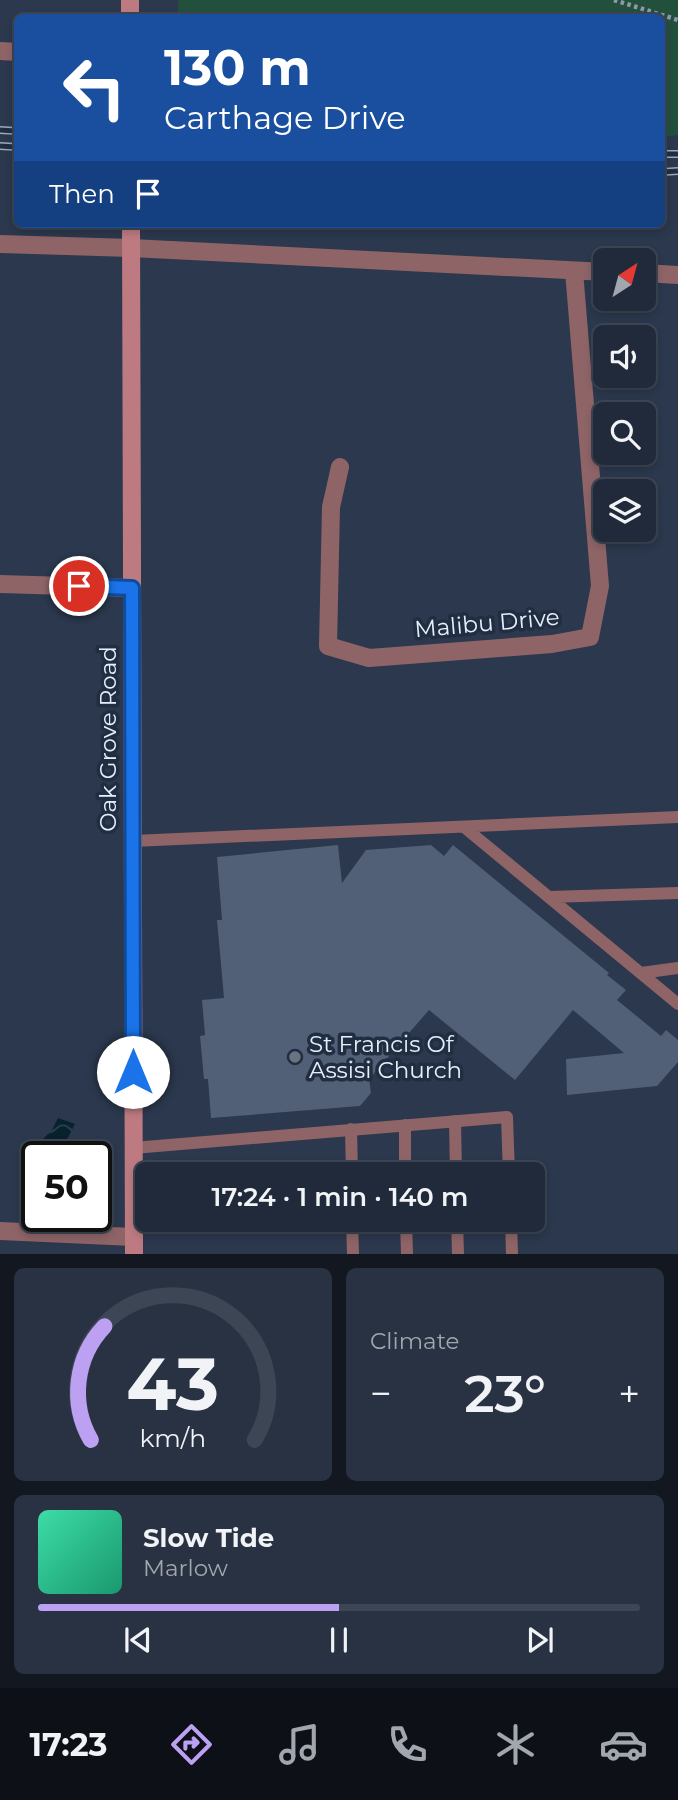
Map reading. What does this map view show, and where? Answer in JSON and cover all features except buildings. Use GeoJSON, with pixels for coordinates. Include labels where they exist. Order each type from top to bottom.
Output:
{"type":"FeatureCollection","features":[{"type":"Feature","properties":{"kind":"main road","name":"Oak Grove Road"},"geometry":{"type":"LineString","coordinates":[[131,228],[134,1246]]}},
{"type":"Feature","properties":{"kind":"street"},"geometry":{"type":"LineString","coordinates":[[0,244],[593,272]]}},
{"type":"Feature","properties":{"kind":"street","name":"Malibu Drive"},"geometry":{"type":"LineString","coordinates":[[340,467],[331,507],[328,646],[369,658],[552,644],[590,636],[600,586],[574,271]]}},
{"type":"Feature","properties":{"kind":"street"},"geometry":{"type":"LineString","coordinates":[[656,274],[678,275]]}},
{"type":"Feature","properties":{"kind":"street"},"geometry":{"type":"LineString","coordinates":[[0,584],[132,588]]}},
{"type":"Feature","properties":{"kind":"street"},"geometry":{"type":"LineString","coordinates":[[0,1231],[134,1246]]}},
{"type":"Feature","properties":{"kind":"lane"},"geometry":{"type":"LineString","coordinates":[[133,841],[678,817]]}},
{"type":"Feature","properties":{"kind":"lane"},"geometry":{"type":"LineString","coordinates":[[464,828],[678,1004]]}},
{"type":"Feature","properties":{"kind":"lane"},"geometry":{"type":"LineString","coordinates":[[549,897],[678,893]]}},
{"type":"Feature","properties":{"kind":"lane"},"geometry":{"type":"LineString","coordinates":[[641,974],[678,968]]}},
{"type":"Feature","properties":{"kind":"lane"},"geometry":{"type":"LineString","coordinates":[[133,1148],[507,1117],[509,1162]]}},
{"type":"Feature","properties":{"kind":"lane"},"geometry":{"type":"LineString","coordinates":[[455,1121],[456,1162]]}},
{"type":"Feature","properties":{"kind":"lane"},"geometry":{"type":"LineString","coordinates":[[405,1125],[405,1162]]}},
{"type":"Feature","properties":{"kind":"lane"},"geometry":{"type":"LineString","coordinates":[[351,1129],[352,1162]]}},
{"type":"Feature","properties":{"kind":"lane"},"geometry":{"type":"LineString","coordinates":[[352,1232],[353,1254]]}},
{"type":"Feature","properties":{"kind":"lane"},"geometry":{"type":"LineString","coordinates":[[406,1232],[407,1254]]}},
{"type":"Feature","properties":{"kind":"lane"},"geometry":{"type":"LineString","coordinates":[[457,1232],[458,1254]]}},
{"type":"Feature","properties":{"kind":"lane"},"geometry":{"type":"LineString","coordinates":[[511,1232],[512,1254]]}},
{"type":"Feature","properties":{"kind":"path"},"geometry":{"type":"LineString","coordinates":[[614,0],[659,14]]}},
{"type":"Feature","properties":{"kind":"green space"},"geometry":{"type":"Polygon","coordinates":[[[178,0],[678,0],[678,135],[665,137],[665,14],[178,14],[178,0]]]}},
{"type":"Feature","properties":{"kind":"water"},"geometry":{"type":"Polygon","coordinates":[[[58,1118],[75,1124],[66,1141],[41,1141],[52,1130],[58,1118]]]}},
{"type":"Feature","properties":{"kind":"railway"},"geometry":{"type":"LineString","coordinates":[[0,130],[14,131]]}},
{"type":"Feature","properties":{"kind":"railway"},"geometry":{"type":"LineString","coordinates":[[0,146],[14,147]]}},
{"type":"Feature","properties":{"kind":"railway"},"geometry":{"type":"LineString","coordinates":[[665,154],[678,154]]}},
{"type":"Feature","properties":{"kind":"railway"},"geometry":{"type":"LineString","coordinates":[[665,172],[678,171]]}},
{"type":"Feature","properties":{"kind":"place","name":"St Francis Of Assisi Church"},"geometry":{"type":"Point","coordinates":[295,1057]}},
{"type":"Feature","properties":{"kind":"route"},"geometry":{"type":"LineString","coordinates":[[79,586],[132,588],[133,1072]]}}]}
